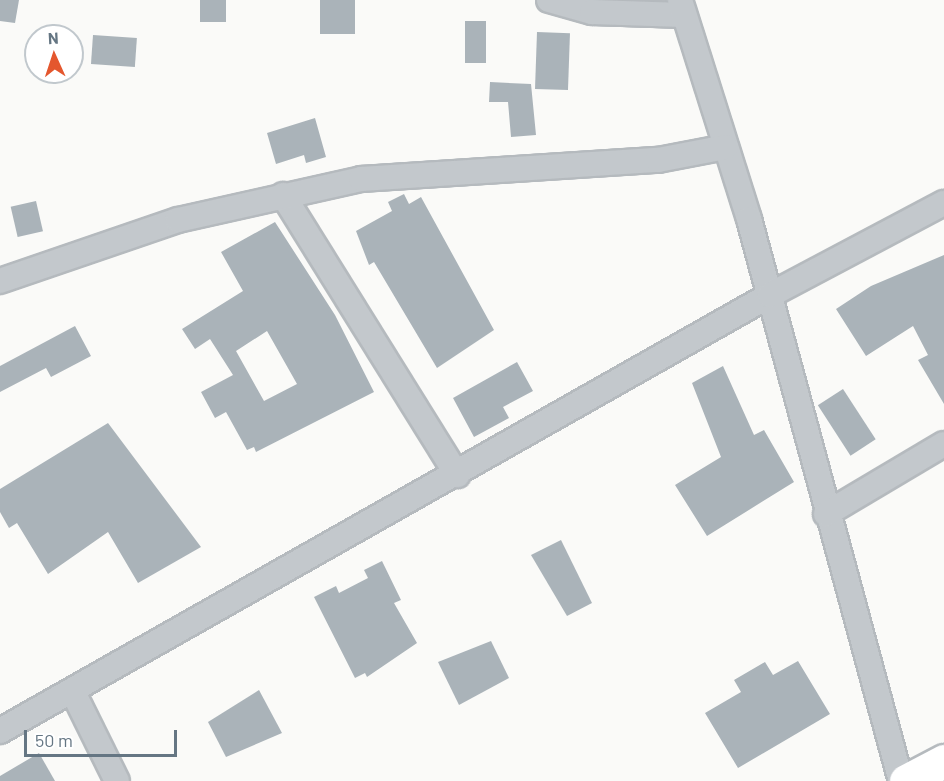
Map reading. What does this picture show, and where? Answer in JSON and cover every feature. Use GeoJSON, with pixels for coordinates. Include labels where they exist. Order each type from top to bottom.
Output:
{"type":"FeatureCollection","features":[{"type":"Feature","properties":{"kind":"main road"},"geometry":{"type":"LineString","coordinates":[[906,781],[944,760]]}},
{"type":"Feature","properties":{"kind":"street"},"geometry":{"type":"LineString","coordinates":[[549,0],[592,12],[681,7],[770,295],[826,514],[901,781]]}},
{"type":"Feature","properties":{"kind":"street"},"geometry":{"type":"LineString","coordinates":[[0,281],[178,220],[361,179],[658,160],[726,147]]}},
{"type":"Feature","properties":{"kind":"street"},"geometry":{"type":"LineString","coordinates":[[283,195],[457,475]]}},
{"type":"Feature","properties":{"kind":"street"},"geometry":{"type":"LineString","coordinates":[[0,731],[457,475],[770,295],[944,203]]}},
{"type":"Feature","properties":{"kind":"street"},"geometry":{"type":"LineString","coordinates":[[826,514],[944,444]]}},
{"type":"Feature","properties":{"kind":"street"},"geometry":{"type":"LineString","coordinates":[[73,692],[117,781]]}},
{"type":"Feature","properties":{"kind":"building"},"geometry":{"type":"Polygon","coordinates":[[[0,0],[19,0],[15,23],[0,21],[0,0]]]}},
{"type":"Feature","properties":{"kind":"building"},"geometry":{"type":"Polygon","coordinates":[[[200,0],[226,0],[226,22],[200,22],[200,0]]]}},
{"type":"Feature","properties":{"kind":"building"},"geometry":{"type":"Polygon","coordinates":[[[320,0],[355,0],[355,34],[320,34],[320,0]]]}},
{"type":"Feature","properties":{"kind":"building"},"geometry":{"type":"Polygon","coordinates":[[[465,21],[486,21],[486,63],[465,63],[465,21]]]}},
{"type":"Feature","properties":{"kind":"building"},"geometry":{"type":"Polygon","coordinates":[[[537,32],[570,33],[568,90],[535,89],[537,32]]]}},
{"type":"Feature","properties":{"kind":"building"},"geometry":{"type":"Polygon","coordinates":[[[93,35],[137,38],[135,67],[91,64],[93,35]]]}},
{"type":"Feature","properties":{"kind":"building"},"geometry":{"type":"Polygon","coordinates":[[[490,82],[531,84],[536,135],[511,137],[508,102],[489,102],[490,82]]]}},
{"type":"Feature","properties":{"kind":"building"},"geometry":{"type":"Polygon","coordinates":[[[315,118],[326,157],[306,163],[304,155],[276,164],[267,133],[315,118]]]}},
{"type":"Feature","properties":{"kind":"building"},"geometry":{"type":"Polygon","coordinates":[[[404,194],[409,204],[421,197],[494,330],[437,368],[374,262],[369,265],[356,231],[392,211],[388,202],[404,194]]]}},
{"type":"Feature","properties":{"kind":"building"},"geometry":{"type":"Polygon","coordinates":[[[36,201],[43,231],[18,237],[11,207],[36,201]]]}},
{"type":"Feature","properties":{"kind":"building"},"geometry":{"type":"Polygon","coordinates":[[[275,222],[335,315],[374,392],[256,452],[254,447],[247,450],[226,412],[215,418],[201,392],[233,375],[210,339],[195,349],[182,329],[243,291],[221,252],[275,222]],[[267,331],[236,351],[264,401],[297,384],[267,331]]]}},
{"type":"Feature","properties":{"kind":"building"},"geometry":{"type":"Polygon","coordinates":[[[944,255],[944,404],[918,360],[928,355],[913,326],[866,356],[836,309],[871,286],[944,255]]]}},
{"type":"Feature","properties":{"kind":"building"},"geometry":{"type":"Polygon","coordinates":[[[75,326],[91,356],[51,377],[46,368],[0,392],[0,366],[75,326]]]}},
{"type":"Feature","properties":{"kind":"building"},"geometry":{"type":"Polygon","coordinates":[[[517,362],[533,391],[503,407],[509,418],[474,437],[453,398],[517,362]]]}},
{"type":"Feature","properties":{"kind":"building"},"geometry":{"type":"Polygon","coordinates":[[[723,366],[754,435],[764,430],[794,482],[707,536],[675,485],[721,457],[692,383],[723,366]]]}},
{"type":"Feature","properties":{"kind":"building"},"geometry":{"type":"Polygon","coordinates":[[[843,389],[876,439],[851,456],[818,405],[843,389]]]}},
{"type":"Feature","properties":{"kind":"building"},"geometry":{"type":"Polygon","coordinates":[[[108,423],[201,547],[138,583],[108,532],[48,574],[17,523],[9,528],[0,512],[0,489],[108,423]]]}},
{"type":"Feature","properties":{"kind":"building"},"geometry":{"type":"Polygon","coordinates":[[[561,540],[592,603],[567,616],[531,555],[561,540]]]}},
{"type":"Feature","properties":{"kind":"building"},"geometry":{"type":"Polygon","coordinates":[[[382,561],[401,600],[394,603],[417,643],[367,677],[365,673],[355,678],[314,597],[336,586],[339,593],[368,578],[364,570],[382,561]]]}},
{"type":"Feature","properties":{"kind":"building"},"geometry":{"type":"Polygon","coordinates":[[[491,641],[509,678],[459,705],[438,662],[491,641]]]}},
{"type":"Feature","properties":{"kind":"building"},"geometry":{"type":"Polygon","coordinates":[[[798,661],[830,714],[738,768],[705,713],[741,692],[734,680],[765,662],[773,675],[798,661]]]}},
{"type":"Feature","properties":{"kind":"building"},"geometry":{"type":"Polygon","coordinates":[[[259,690],[282,733],[226,757],[208,722],[259,690]]]}},
{"type":"Feature","properties":{"kind":"building"},"geometry":{"type":"Polygon","coordinates":[[[39,753],[55,781],[0,781],[0,776],[39,753]]]}}]}
